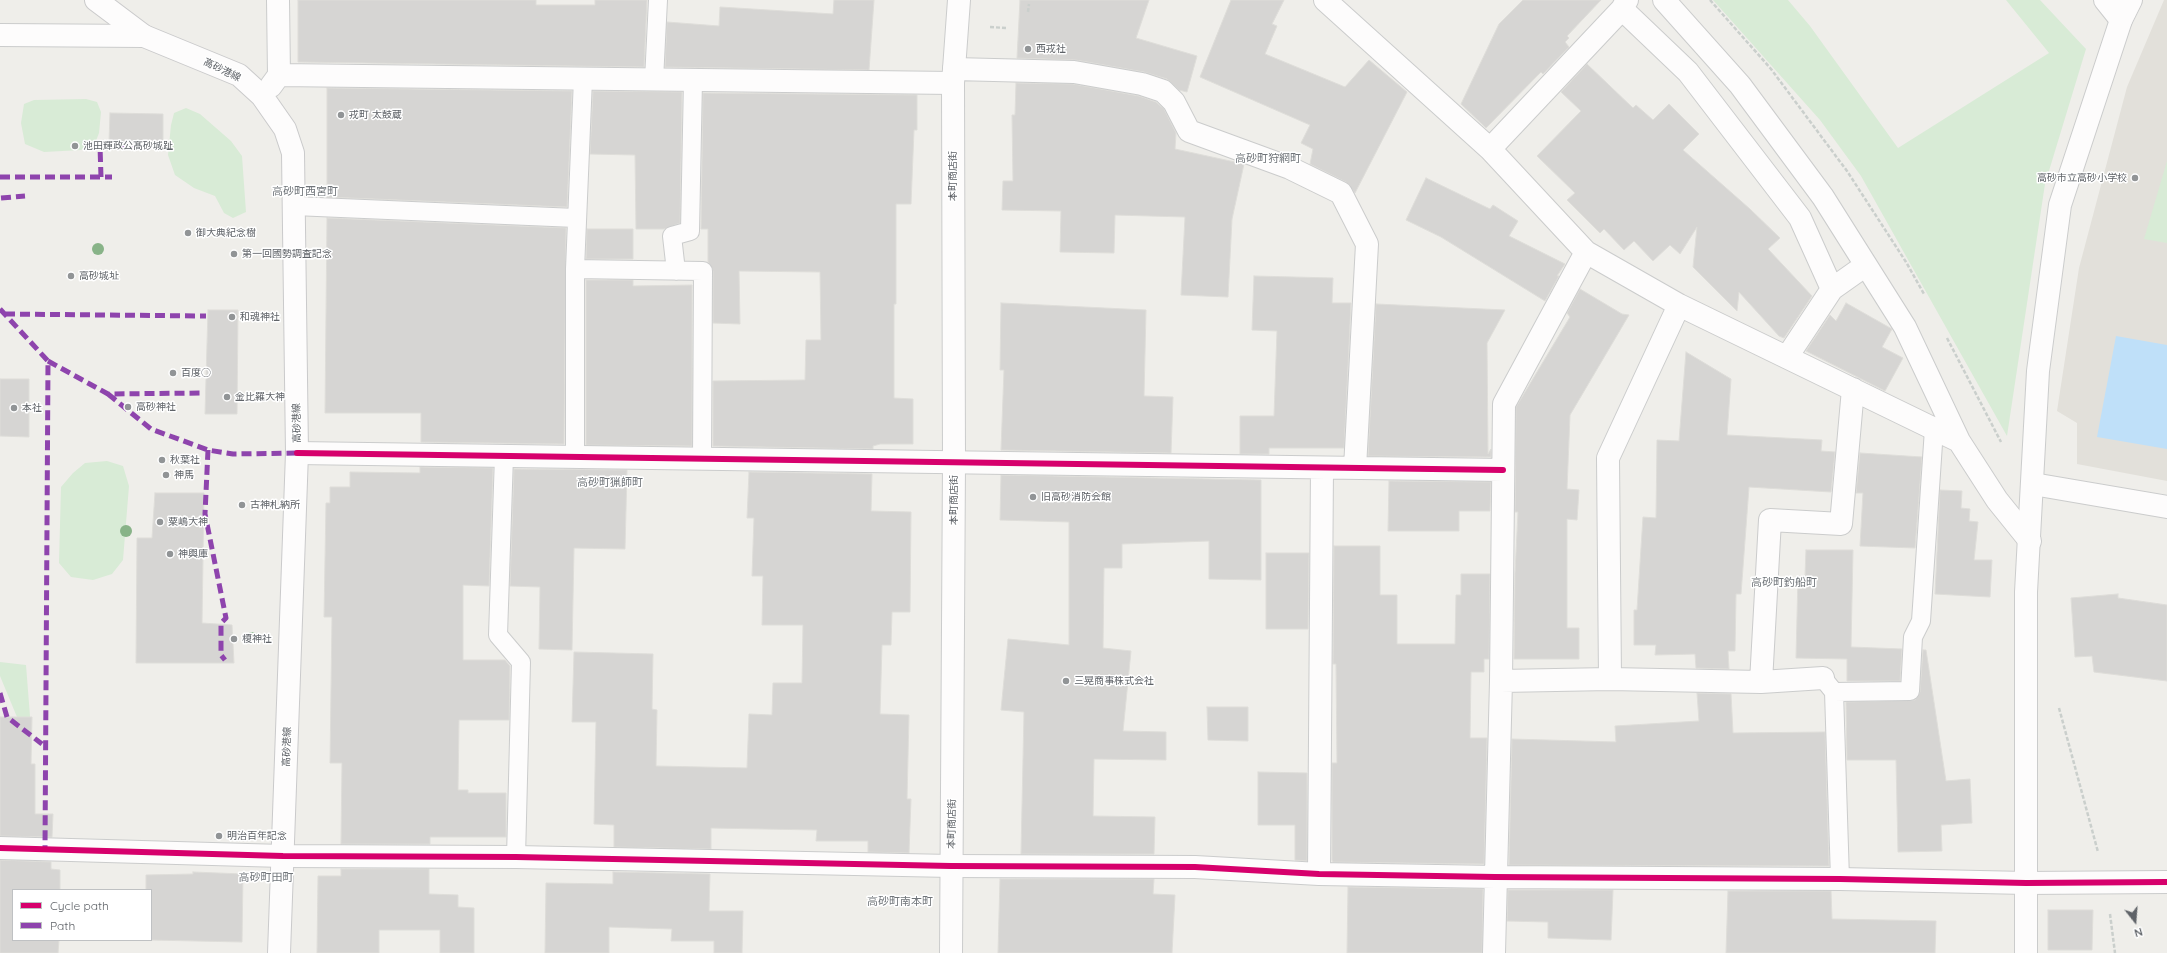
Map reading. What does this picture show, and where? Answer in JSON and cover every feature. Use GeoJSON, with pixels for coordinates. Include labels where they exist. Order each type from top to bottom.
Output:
{"type":"FeatureCollection","features":[{"type":"Feature","properties":{"kind":"street","name":"高砂港線"},"geometry":{"type":"LineString","coordinates":[[96,0],[144,36],[239,75],[262,96],[285,129],[293,153],[297,453],[279,953]]}},
{"type":"Feature","properties":{"kind":"street"},"geometry":{"type":"LineString","coordinates":[[262,96],[279,75],[278,0]]}},
{"type":"Feature","properties":{"kind":"street","name":"本町商店街"},"geometry":{"type":"LineString","coordinates":[[951,953],[954,463],[953,76],[959,0]]}},
{"type":"Feature","properties":{"kind":"street"},"geometry":{"type":"LineString","coordinates":[[1325,0],[1490,149],[1586,252],[1679,305],[1959,440]]}},
{"type":"Feature","properties":{"kind":"street"},"geometry":{"type":"LineString","coordinates":[[1664,0],[1740,85],[1823,196],[1905,327],[1959,440],[1997,500],[2030,541]]}},
{"type":"Feature","properties":{"kind":"street"},"geometry":{"type":"LineString","coordinates":[[2105,0],[2121,20]]}},
{"type":"Feature","properties":{"kind":"street"},"geometry":{"type":"LineString","coordinates":[[2026,953],[2026,592],[2030,541],[2038,371],[2060,205],[2121,20],[2131,0]]}},
{"type":"Feature","properties":{"kind":"street"},"geometry":{"type":"LineString","coordinates":[[1490,149],[1625,4],[1688,72],[1800,218],[1832,289]]}},
{"type":"Feature","properties":{"kind":"street"},"geometry":{"type":"LineString","coordinates":[[0,35],[144,36]]}},
{"type":"Feature","properties":{"kind":"street"},"geometry":{"type":"LineString","coordinates":[[279,75],[693,80],[953,76],[1074,72],[1142,84],[1163,91],[1174,102],[1189,131],[1290,168],[1341,193],[1367,244],[1355,468]]}},
{"type":"Feature","properties":{"kind":"street"},"geometry":{"type":"LineString","coordinates":[[1494,953],[1501,681],[1504,404],[1586,252]]}},
{"type":"Feature","properties":{"kind":"street"},"geometry":{"type":"LineString","coordinates":[[1787,357],[1832,289],[1866,265]]}},
{"type":"Feature","properties":{"kind":"street"},"geometry":{"type":"LineString","coordinates":[[1610,679],[1608,458],[1679,305]]}},
{"type":"Feature","properties":{"kind":"street"},"geometry":{"type":"LineString","coordinates":[[1761,682],[1770,520],[1841,524],[1854,390]]}},
{"type":"Feature","properties":{"kind":"street"},"geometry":{"type":"LineString","coordinates":[[297,453],[1503,470]]}},
{"type":"Feature","properties":{"kind":"street"},"geometry":{"type":"LineString","coordinates":[[1319,874],[1322,468]]}},
{"type":"Feature","properties":{"kind":"street"},"geometry":{"type":"LineString","coordinates":[[2033,484],[2167,507]]}},
{"type":"Feature","properties":{"kind":"street"},"geometry":{"type":"LineString","coordinates":[[1501,681],[1610,679],[1828,685]]}},
{"type":"Feature","properties":{"kind":"street"},"geometry":{"type":"LineString","coordinates":[[0,848],[283,856],[516,857],[951,866],[1195,867],[1319,874],[1495,877],[1840,879],[2026,883],[2167,882]]}},
{"type":"Feature","properties":{"kind":"lane"},"geometry":{"type":"LineString","coordinates":[[654,80],[658,0]]}},
{"type":"Feature","properties":{"kind":"lane"},"geometry":{"type":"LineString","coordinates":[[575,457],[576,218],[583,79]]}},
{"type":"Feature","properties":{"kind":"lane"},"geometry":{"type":"LineString","coordinates":[[676,271],[672,236],[690,231],[693,80]]}},
{"type":"Feature","properties":{"kind":"lane"},"geometry":{"type":"LineString","coordinates":[[294,206],[576,218]]}},
{"type":"Feature","properties":{"kind":"lane"},"geometry":{"type":"LineString","coordinates":[[575,269],[703,271],[702,459]]}},
{"type":"Feature","properties":{"kind":"lane"},"geometry":{"type":"LineString","coordinates":[[1840,879],[1828,685],[1910,691],[1913,636],[1921,621],[1934,429]]}},
{"type":"Feature","properties":{"kind":"lane"},"geometry":{"type":"LineString","coordinates":[[504,456],[498,635],[521,662],[516,857]]}},
{"type":"Feature","properties":{"kind":"path"},"geometry":{"type":"LineString","coordinates":[[1028,12],[1029,4]]}},
{"type":"Feature","properties":{"kind":"path"},"geometry":{"type":"LineString","coordinates":[[990,27],[1006,28]]}},
{"type":"Feature","properties":{"kind":"path"},"geometry":{"type":"LineString","coordinates":[[2058,706],[2106,883],[2115,953]]}},
{"type":"Feature","properties":{"kind":"shaded area","name":"高砂市立高砂小学校"},"geometry":{"type":"Polygon","coordinates":[[[2164,0],[2167,0],[2167,481],[2077,464],[2077,423],[2057,411],[2079,268],[2127,87],[2164,0]]]}},
{"type":"Feature","properties":{"kind":"green space"},"geometry":{"type":"Polygon","coordinates":[[[1713,0],[1788,0],[1810,26],[1898,148],[2049,53],[2006,0],[2040,0],[2086,49],[2045,184],[2007,436],[1861,176],[1820,120],[1713,0]]]}},
{"type":"Feature","properties":{"kind":"green space"},"geometry":{"type":"Polygon","coordinates":[[[86,99],[97,102],[101,112],[99,133],[94,146],[81,150],[44,152],[25,144],[21,123],[24,104],[34,100],[86,99]]]}},
{"type":"Feature","properties":{"kind":"green space"},"geometry":{"type":"Polygon","coordinates":[[[186,108],[200,114],[231,141],[242,156],[246,212],[233,218],[224,213],[215,196],[194,188],[175,175],[168,155],[171,125],[174,113],[186,108]]]}},
{"type":"Feature","properties":{"kind":"green space"},"geometry":{"type":"Polygon","coordinates":[[[2167,161],[2167,243],[2144,239],[2167,161]]]}},
{"type":"Feature","properties":{"kind":"green space"},"geometry":{"type":"Polygon","coordinates":[[[107,461],[123,466],[129,486],[123,560],[112,574],[93,580],[71,577],[59,563],[61,487],[73,473],[85,463],[107,461]]]}},
{"type":"Feature","properties":{"kind":"green space"},"geometry":{"type":"Polygon","coordinates":[[[0,662],[26,665],[31,729],[17,717],[0,676],[0,662]]]}},
{"type":"Feature","properties":{"kind":"water"},"geometry":{"type":"Polygon","coordinates":[[[2116,336],[2167,345],[2167,449],[2097,437],[2116,336]]]}},
{"type":"Feature","properties":{"kind":"building"},"geometry":{"type":"Polygon","coordinates":[[[298,0],[536,0],[536,5],[595,5],[595,0],[647,0],[644,67],[298,62],[298,0]]]}},
{"type":"Feature","properties":{"kind":"building"},"geometry":{"type":"Polygon","coordinates":[[[834,0],[874,0],[869,70],[665,67],[667,22],[719,26],[720,7],[833,14],[834,0]]]}},
{"type":"Feature","properties":{"kind":"building"},"geometry":{"type":"Polygon","coordinates":[[[1020,0],[1149,0],[1136,38],[1197,56],[1187,92],[1179,90],[1167,79],[1144,72],[1076,60],[1017,58],[1020,0]]]}},
{"type":"Feature","properties":{"kind":"building"},"geometry":{"type":"Polygon","coordinates":[[[1231,0],[1284,0],[1272,24],[1277,26],[1265,54],[1345,87],[1369,60],[1407,92],[1355,193],[1346,182],[1310,164],[1313,149],[1301,143],[1310,125],[1200,77],[1231,0]]]}},
{"type":"Feature","properties":{"kind":"building"},"geometry":{"type":"Polygon","coordinates":[[[1523,0],[1601,0],[1567,36],[1569,38],[1565,42],[1569,47],[1543,74],[1541,72],[1486,128],[1461,104],[1499,24],[1523,0]]]}},
{"type":"Feature","properties":{"kind":"building"},"geometry":{"type":"Polygon","coordinates":[[[1587,64],[1633,108],[1636,105],[1653,120],[1669,104],[1699,134],[1683,150],[1750,209],[1780,238],[1768,249],[1812,296],[1784,338],[1779,336],[1739,292],[1737,311],[1693,267],[1697,227],[1680,254],[1670,245],[1653,261],[1634,241],[1624,250],[1604,229],[1600,233],[1567,200],[1575,193],[1537,156],[1581,111],[1561,92],[1587,64]]]}},
{"type":"Feature","properties":{"kind":"building"},"geometry":{"type":"Polygon","coordinates":[[[1016,83],[1073,84],[1139,96],[1156,102],[1164,109],[1176,133],[1175,149],[1244,164],[1232,219],[1228,297],[1181,295],[1185,217],[1115,215],[1114,253],[1060,252],[1061,211],[1002,210],[1003,181],[1013,181],[1012,115],[1015,115],[1016,83]]]}},
{"type":"Feature","properties":{"kind":"building"},"geometry":{"type":"Polygon","coordinates":[[[327,88],[572,91],[567,207],[327,197],[327,88]]]}},
{"type":"Feature","properties":{"kind":"building"},"geometry":{"type":"Polygon","coordinates":[[[593,91],[682,92],[680,223],[664,229],[636,229],[635,155],[590,154],[593,91]]]}},
{"type":"Feature","properties":{"kind":"building"},"geometry":{"type":"Polygon","coordinates":[[[703,93],[917,95],[917,130],[914,130],[911,204],[896,204],[896,304],[894,304],[894,398],[913,399],[913,444],[880,444],[873,446],[873,449],[713,446],[713,381],[805,380],[806,340],[821,340],[820,272],[739,271],[740,324],[713,323],[713,271],[708,262],[708,229],[701,229],[703,93]]]}},
{"type":"Feature","properties":{"kind":"building"},"geometry":{"type":"Polygon","coordinates":[[[110,113],[163,114],[163,143],[109,142],[110,113]]]}},
{"type":"Feature","properties":{"kind":"building"},"geometry":{"type":"Polygon","coordinates":[[[1426,178],[1490,209],[1493,205],[1518,221],[1509,236],[1565,264],[1557,276],[1559,276],[1545,301],[1441,237],[1406,220],[1426,178]]]}},
{"type":"Feature","properties":{"kind":"building"},"geometry":{"type":"Polygon","coordinates":[[[327,218],[566,228],[564,444],[421,442],[421,413],[325,413],[327,218]]]}},
{"type":"Feature","properties":{"kind":"building"},"geometry":{"type":"Polygon","coordinates":[[[587,229],[633,229],[633,259],[586,259],[587,229]]]}},
{"type":"Feature","properties":{"kind":"building"},"geometry":{"type":"Polygon","coordinates":[[[1254,276],[1333,278],[1332,303],[1351,303],[1344,448],[1269,448],[1269,454],[1240,454],[1240,416],[1274,416],[1277,331],[1252,330],[1254,276]]]}},
{"type":"Feature","properties":{"kind":"building"},"geometry":{"type":"Polygon","coordinates":[[[586,280],[633,280],[633,286],[692,285],[692,446],[586,445],[586,280]]]}},
{"type":"Feature","properties":{"kind":"building"},"geometry":{"type":"Polygon","coordinates":[[[1580,289],[1622,314],[1629,315],[1570,415],[1567,489],[1579,490],[1577,520],[1567,519],[1567,628],[1579,628],[1579,659],[1514,659],[1515,573],[1518,512],[1515,512],[1516,407],[1570,317],[1567,313],[1580,289]]]}},
{"type":"Feature","properties":{"kind":"building"},"geometry":{"type":"Polygon","coordinates":[[[1001,303],[1146,310],[1144,396],[1173,397],[1171,453],[1001,450],[1004,370],[1000,370],[1001,303]]]}},
{"type":"Feature","properties":{"kind":"building"},"geometry":{"type":"Polygon","coordinates":[[[1846,303],[1892,329],[1882,347],[1903,358],[1885,391],[1806,351],[1830,315],[1836,321],[1846,303]]]}},
{"type":"Feature","properties":{"kind":"building"},"geometry":{"type":"Polygon","coordinates":[[[1376,304],[1505,310],[1487,343],[1488,454],[1491,449],[1491,457],[1368,456],[1376,304]]]}},
{"type":"Feature","properties":{"kind":"building"},"geometry":{"type":"Polygon","coordinates":[[[208,310],[238,310],[237,414],[205,414],[208,310]]]}},
{"type":"Feature","properties":{"kind":"building"},"geometry":{"type":"Polygon","coordinates":[[[1686,352],[1731,379],[1727,435],[1822,440],[1821,451],[1835,452],[1831,492],[1749,487],[1741,594],[1736,594],[1735,651],[1728,651],[1729,669],[1696,668],[1695,654],[1655,655],[1656,645],[1634,645],[1634,610],[1637,610],[1643,517],[1656,518],[1657,440],[1679,441],[1686,352]]]}},
{"type":"Feature","properties":{"kind":"building","name":"本社"},"geometry":{"type":"Polygon","coordinates":[[[0,379],[29,379],[29,437],[0,436],[0,379]]]}},
{"type":"Feature","properties":{"kind":"building"},"geometry":{"type":"Polygon","coordinates":[[[1860,453],[1922,457],[1915,548],[1860,546],[1863,493],[1856,493],[1860,453]]]}},
{"type":"Feature","properties":{"kind":"building"},"geometry":{"type":"Polygon","coordinates":[[[420,467],[493,468],[489,586],[463,585],[463,660],[505,660],[510,666],[509,720],[459,720],[458,790],[468,790],[468,793],[506,793],[506,837],[430,837],[430,844],[341,844],[342,763],[330,763],[332,617],[324,617],[326,503],[330,503],[330,487],[350,487],[350,472],[420,473],[420,467]]]}},
{"type":"Feature","properties":{"kind":"building"},"geometry":{"type":"Polygon","coordinates":[[[514,469],[627,470],[625,549],[574,548],[572,650],[539,649],[540,587],[510,586],[514,469]]]}},
{"type":"Feature","properties":{"kind":"building"},"geometry":{"type":"Polygon","coordinates":[[[749,472],[872,474],[871,511],[911,512],[910,612],[892,612],[891,645],[882,645],[880,714],[909,715],[907,799],[911,799],[909,853],[868,852],[868,841],[816,841],[817,830],[711,828],[711,849],[614,847],[614,825],[594,824],[596,722],[572,722],[574,652],[653,654],[652,709],[657,710],[656,766],[747,768],[749,714],[772,715],[773,683],[802,683],[803,625],[762,625],[763,576],[752,576],[754,518],[747,518],[749,472]]]}},
{"type":"Feature","properties":{"kind":"building"},"geometry":{"type":"Polygon","coordinates":[[[1001,475],[1261,480],[1261,580],[1209,579],[1209,541],[1122,544],[1122,568],[1104,568],[1103,648],[1131,651],[1123,731],[1166,732],[1166,760],[1094,759],[1093,816],[1155,817],[1154,854],[1021,854],[1024,712],[1001,710],[1008,639],[1069,645],[1069,522],[1000,520],[1001,475]]]}},
{"type":"Feature","properties":{"kind":"building"},"geometry":{"type":"Polygon","coordinates":[[[1389,481],[1491,482],[1490,511],[1459,511],[1459,531],[1388,531],[1389,481]]]}},
{"type":"Feature","properties":{"kind":"building"},"geometry":{"type":"Polygon","coordinates":[[[1940,490],[1962,491],[1961,508],[1970,509],[1969,521],[1978,522],[1974,560],[1992,560],[1990,597],[1935,594],[1940,490]]]}},
{"type":"Feature","properties":{"kind":"building"},"geometry":{"type":"Polygon","coordinates":[[[155,493],[204,493],[202,623],[232,625],[234,663],[136,663],[137,538],[152,538],[155,493]]]}},
{"type":"Feature","properties":{"kind":"building"},"geometry":{"type":"Polygon","coordinates":[[[1334,546],[1380,546],[1380,595],[1397,595],[1397,644],[1455,644],[1456,595],[1461,595],[1461,574],[1490,574],[1489,659],[1484,659],[1484,672],[1471,672],[1470,738],[1487,738],[1484,864],[1333,862],[1332,860],[1332,763],[1337,763],[1336,664],[1333,664],[1334,546]]]}},
{"type":"Feature","properties":{"kind":"building"},"geometry":{"type":"Polygon","coordinates":[[[1806,550],[1853,550],[1851,647],[1902,649],[1900,681],[1847,681],[1847,659],[1796,658],[1798,576],[1805,576],[1806,550]]]}},
{"type":"Feature","properties":{"kind":"building"},"geometry":{"type":"Polygon","coordinates":[[[1266,553],[1309,553],[1308,629],[1266,629],[1266,553]]]}},
{"type":"Feature","properties":{"kind":"building"},"geometry":{"type":"Polygon","coordinates":[[[2118,594],[2118,598],[2167,605],[2167,681],[2094,672],[2092,656],[2075,657],[2071,598],[2118,594]]]}},
{"type":"Feature","properties":{"kind":"building"},"geometry":{"type":"Polygon","coordinates":[[[1923,650],[1926,650],[1946,781],[1970,779],[1972,823],[1941,825],[1942,851],[1898,852],[1896,760],[1847,760],[1846,702],[1915,700],[1920,692],[1923,650]]]}},
{"type":"Feature","properties":{"kind":"building"},"geometry":{"type":"Polygon","coordinates":[[[1697,693],[1731,694],[1733,733],[1825,732],[1829,866],[1509,865],[1512,739],[1616,742],[1615,726],[1699,721],[1697,693]]]}},
{"type":"Feature","properties":{"kind":"building"},"geometry":{"type":"Polygon","coordinates":[[[1207,707],[1248,707],[1248,741],[1208,740],[1207,707]]]}},
{"type":"Feature","properties":{"kind":"building"},"geometry":{"type":"Polygon","coordinates":[[[0,717],[32,717],[31,764],[35,764],[35,814],[53,814],[52,837],[0,836],[0,717]]]}},
{"type":"Feature","properties":{"kind":"building"},"geometry":{"type":"Polygon","coordinates":[[[1258,772],[1307,773],[1307,861],[1295,860],[1295,825],[1258,825],[1258,772]]]}},
{"type":"Feature","properties":{"kind":"building"},"geometry":{"type":"Polygon","coordinates":[[[0,860],[51,862],[51,869],[60,870],[60,889],[12,889],[12,941],[59,941],[58,953],[0,953],[0,860]]]}},
{"type":"Feature","properties":{"kind":"building"},"geometry":{"type":"Polygon","coordinates":[[[341,869],[429,869],[429,894],[458,895],[458,907],[474,908],[474,953],[440,953],[440,930],[379,930],[379,953],[317,953],[318,876],[341,876],[341,869]]]}},
{"type":"Feature","properties":{"kind":"building"},"geometry":{"type":"Polygon","coordinates":[[[193,872],[243,874],[242,942],[152,940],[152,889],[146,889],[146,875],[193,874],[193,872]]]}},
{"type":"Feature","properties":{"kind":"building"},"geometry":{"type":"Polygon","coordinates":[[[613,872],[710,874],[709,911],[743,911],[742,953],[714,953],[714,941],[671,941],[672,929],[609,927],[609,953],[545,953],[546,883],[613,884],[613,872]]]}},
{"type":"Feature","properties":{"kind":"building"},"geometry":{"type":"Polygon","coordinates":[[[1000,879],[1154,879],[1153,894],[1175,895],[1172,953],[998,953],[1000,879]]]}},
{"type":"Feature","properties":{"kind":"building"},"geometry":{"type":"Polygon","coordinates":[[[1348,887],[1483,889],[1482,953],[1347,953],[1348,887]]]}},
{"type":"Feature","properties":{"kind":"building"},"geometry":{"type":"Polygon","coordinates":[[[1508,890],[1613,890],[1611,940],[1548,938],[1548,922],[1507,921],[1508,890]]]}},
{"type":"Feature","properties":{"kind":"building"},"geometry":{"type":"Polygon","coordinates":[[[1728,891],[1831,891],[1832,919],[1936,921],[1935,953],[1726,953],[1728,891]]]}},
{"type":"Feature","properties":{"kind":"building"},"geometry":{"type":"Polygon","coordinates":[[[2048,910],[2093,910],[2092,950],[2048,950],[2048,910]]]}},
{"type":"Feature","properties":{"kind":"marked path"},"geometry":{"type":"LineString","coordinates":[[101,177],[100,146],[164,146]]}},
{"type":"Feature","properties":{"kind":"marked path"},"geometry":{"type":"LineString","coordinates":[[0,177],[112,177]]}},
{"type":"Feature","properties":{"kind":"marked path"},"geometry":{"type":"LineString","coordinates":[[1,198],[25,196]]}},
{"type":"Feature","properties":{"kind":"marked path"},"geometry":{"type":"LineString","coordinates":[[0,309],[48,361],[45,849]]}},
{"type":"Feature","properties":{"kind":"marked path"},"geometry":{"type":"LineString","coordinates":[[5,314],[206,316]]}},
{"type":"Feature","properties":{"kind":"marked path"},"geometry":{"type":"LineString","coordinates":[[48,361],[108,394],[203,393]]}},
{"type":"Feature","properties":{"kind":"marked path"},"geometry":{"type":"LineString","coordinates":[[108,394],[151,429],[208,450],[233,454],[297,453]]}},
{"type":"Feature","properties":{"kind":"marked path"},"geometry":{"type":"LineString","coordinates":[[208,450],[205,514],[226,618],[221,623],[221,655],[225,660]]}},
{"type":"Feature","properties":{"kind":"marked path"},"geometry":{"type":"LineString","coordinates":[[0,693],[7,717],[42,744]]}},
{"type":"Feature","properties":{"kind":"cycle path"},"geometry":{"type":"LineString","coordinates":[[297,453],[1503,470]]}},
{"type":"Feature","properties":{"kind":"cycle path"},"geometry":{"type":"LineString","coordinates":[[0,848],[283,856],[516,857],[951,866],[1195,867],[1319,874],[1495,877],[1840,879],[2026,883],[2167,882]]}},
{"type":"Feature","properties":{"kind":"place","name":"西戎社"},"geometry":{"type":"Point","coordinates":[1028,49]}},
{"type":"Feature","properties":{"kind":"place","name":"戎町 太鼓蔵"},"geometry":{"type":"Point","coordinates":[341,115]}},
{"type":"Feature","properties":{"kind":"place","name":"池田輝政公髙砂城趾"},"geometry":{"type":"Point","coordinates":[75,146]}},
{"type":"Feature","properties":{"kind":"place","name":"高砂市立高砂小学校"},"geometry":{"type":"Point","coordinates":[2135,178]}},
{"type":"Feature","properties":{"kind":"place","name":"御大典紀念樹"},"geometry":{"type":"Point","coordinates":[188,233]}},
{"type":"Feature","properties":{"kind":"place","name":"第一回國勢調査記念"},"geometry":{"type":"Point","coordinates":[234,254]}},
{"type":"Feature","properties":{"kind":"place","name":"高砂城址"},"geometry":{"type":"Point","coordinates":[71,276]}},
{"type":"Feature","properties":{"kind":"place","name":"和魂神社"},"geometry":{"type":"Point","coordinates":[232,317]}},
{"type":"Feature","properties":{"kind":"place","name":"百度○"},"geometry":{"type":"Point","coordinates":[173,373]}},
{"type":"Feature","properties":{"kind":"place","name":"金比羅大神"},"geometry":{"type":"Point","coordinates":[227,397]}},
{"type":"Feature","properties":{"kind":"place","name":"高砂神社"},"geometry":{"type":"Point","coordinates":[128,407]}},
{"type":"Feature","properties":{"kind":"place","name":"本社"},"geometry":{"type":"Point","coordinates":[14,408]}},
{"type":"Feature","properties":{"kind":"place","name":"秋葉社"},"geometry":{"type":"Point","coordinates":[162,460]}},
{"type":"Feature","properties":{"kind":"place","name":"神馬"},"geometry":{"type":"Point","coordinates":[166,475]}},
{"type":"Feature","properties":{"kind":"place","name":"旧高砂消防会館"},"geometry":{"type":"Point","coordinates":[1033,497]}},
{"type":"Feature","properties":{"kind":"place","name":"古神札納所"},"geometry":{"type":"Point","coordinates":[242,505]}},
{"type":"Feature","properties":{"kind":"place","name":"粟嶋大神"},"geometry":{"type":"Point","coordinates":[160,522]}},
{"type":"Feature","properties":{"kind":"place","name":"神輿庫"},"geometry":{"type":"Point","coordinates":[170,554]}},
{"type":"Feature","properties":{"kind":"place","name":"榎神社"},"geometry":{"type":"Point","coordinates":[234,639]}},
{"type":"Feature","properties":{"kind":"place","name":"三晃商事株式会社"},"geometry":{"type":"Point","coordinates":[1066,681]}},
{"type":"Feature","properties":{"kind":"place","name":"明治百年記念"},"geometry":{"type":"Point","coordinates":[219,836]}},
{"type":"Feature","properties":{"kind":"district","name":"高砂町狩網町"},"geometry":{"type":"Point","coordinates":[1268,159]}},
{"type":"Feature","properties":{"kind":"district","name":"高砂町西宮町"},"geometry":{"type":"Point","coordinates":[305,192]}},
{"type":"Feature","properties":{"kind":"district","name":"高砂町猟師町"},"geometry":{"type":"Point","coordinates":[610,483]}},
{"type":"Feature","properties":{"kind":"district","name":"高砂町釣船町"},"geometry":{"type":"Point","coordinates":[1784,583]}},
{"type":"Feature","properties":{"kind":"district","name":"高砂町田町"},"geometry":{"type":"Point","coordinates":[266,878]}},
{"type":"Feature","properties":{"kind":"district","name":"高砂町南本町"},"geometry":{"type":"Point","coordinates":[900,902]}}]}
